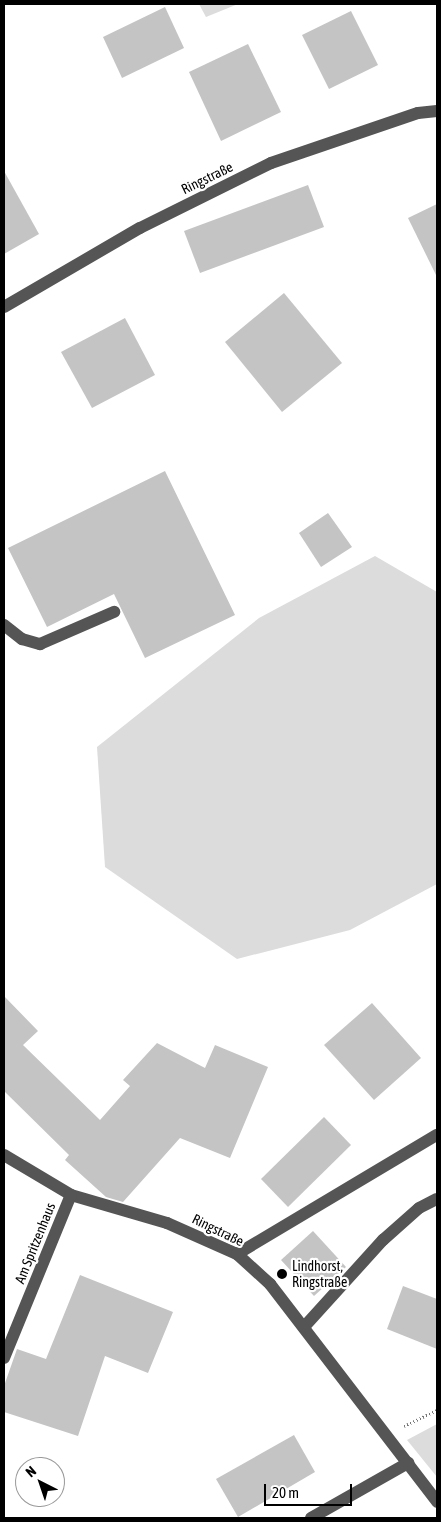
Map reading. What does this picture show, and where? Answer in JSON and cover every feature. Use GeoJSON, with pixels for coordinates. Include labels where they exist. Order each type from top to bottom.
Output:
{"type":"FeatureCollection","features":[{"type":"Feature","properties":{"kind":"street","name":"Ringstraße"},"geometry":{"type":"LineString","coordinates":[[4,307],[140,228],[271,163],[418,113],[437,111]]}},
{"type":"Feature","properties":{"kind":"street"},"geometry":{"type":"LineString","coordinates":[[4,625],[22,639],[40,644],[114,612]]}},
{"type":"Feature","properties":{"kind":"street"},"geometry":{"type":"LineString","coordinates":[[237,1254],[437,1136]]}},
{"type":"Feature","properties":{"kind":"street","name":"Ringstraße"},"geometry":{"type":"LineString","coordinates":[[4,1155],[71,1195],[167,1223],[237,1254],[270,1284],[437,1502]]}},
{"type":"Feature","properties":{"kind":"street","name":"Am Spritzenhaus"},"geometry":{"type":"LineString","coordinates":[[4,1358],[71,1195]]}},
{"type":"Feature","properties":{"kind":"street"},"geometry":{"type":"LineString","coordinates":[[304,1327],[383,1240],[419,1208],[437,1199]]}},
{"type":"Feature","properties":{"kind":"street"},"geometry":{"type":"LineString","coordinates":[[311,1518],[408,1464]]}},
{"type":"Feature","properties":{"kind":"path"},"geometry":{"type":"LineString","coordinates":[[386,1435],[437,1410]]}},
{"type":"Feature","properties":{"kind":"shaded area"},"geometry":{"type":"Polygon","coordinates":[[[199,4],[238,4],[206,17],[199,4]]]}},
{"type":"Feature","properties":{"kind":"shaded area"},"geometry":{"type":"Polygon","coordinates":[[[375,556],[437,592],[437,884],[350,930],[237,959],[105,867],[97,747],[259,618],[375,556]]]}},
{"type":"Feature","properties":{"kind":"shaded area"},"geometry":{"type":"Polygon","coordinates":[[[437,1424],[437,1477],[407,1440],[437,1424]]]}},
{"type":"Feature","properties":{"kind":"building"},"geometry":{"type":"Polygon","coordinates":[[[165,7],[184,48],[122,78],[103,37],[165,7]]]}},
{"type":"Feature","properties":{"kind":"building"},"geometry":{"type":"Polygon","coordinates":[[[351,11],[378,65],[329,89],[302,35],[351,11]]]}},
{"type":"Feature","properties":{"kind":"building"},"geometry":{"type":"Polygon","coordinates":[[[248,44],[281,112],[221,141],[189,72],[248,44]]]}},
{"type":"Feature","properties":{"kind":"building"},"geometry":{"type":"Polygon","coordinates":[[[4,171],[39,234],[4,254],[4,171]]]}},
{"type":"Feature","properties":{"kind":"building"},"geometry":{"type":"Polygon","coordinates":[[[308,185],[324,227],[200,273],[184,231],[308,185]]]}},
{"type":"Feature","properties":{"kind":"building"},"geometry":{"type":"Polygon","coordinates":[[[437,204],[437,277],[408,218],[437,204]]]}},
{"type":"Feature","properties":{"kind":"building"},"geometry":{"type":"Polygon","coordinates":[[[284,293],[342,363],[282,412],[225,342],[284,293]]]}},
{"type":"Feature","properties":{"kind":"building"},"geometry":{"type":"Polygon","coordinates":[[[125,318],[155,375],[92,408],[61,352],[125,318]]]}},
{"type":"Feature","properties":{"kind":"building"},"geometry":{"type":"Polygon","coordinates":[[[165,471],[235,615],[145,658],[114,594],[47,627],[8,548],[165,471]]]}},
{"type":"Feature","properties":{"kind":"building"},"geometry":{"type":"Polygon","coordinates":[[[328,513],[352,547],[321,567],[299,533],[328,513]]]}},
{"type":"Feature","properties":{"kind":"building"},"geometry":{"type":"Polygon","coordinates":[[[4,996],[38,1031],[23,1045],[100,1120],[130,1086],[123,1080],[157,1043],[205,1068],[215,1045],[268,1067],[230,1158],[180,1138],[123,1202],[106,1197],[65,1160],[69,1155],[4,1091],[4,996]]]}},
{"type":"Feature","properties":{"kind":"building"},"geometry":{"type":"Polygon","coordinates":[[[372,1003],[421,1058],[374,1100],[324,1045],[372,1003]]]}},
{"type":"Feature","properties":{"kind":"building"},"geometry":{"type":"Polygon","coordinates":[[[324,1117],[351,1145],[288,1207],[261,1179],[324,1117]]]}},
{"type":"Feature","properties":{"kind":"building"},"geometry":{"type":"Polygon","coordinates":[[[313,1231],[346,1267],[314,1296],[281,1260],[313,1231]]]}},
{"type":"Feature","properties":{"kind":"building"},"geometry":{"type":"Polygon","coordinates":[[[80,1275],[173,1312],[148,1373],[105,1356],[78,1436],[4,1412],[4,1386],[17,1349],[46,1359],[80,1275]]]}},
{"type":"Feature","properties":{"kind":"building"},"geometry":{"type":"Polygon","coordinates":[[[403,1286],[437,1299],[437,1349],[387,1329],[403,1286]]]}},
{"type":"Feature","properties":{"kind":"building"},"geometry":{"type":"Polygon","coordinates":[[[294,1435],[315,1472],[238,1517],[216,1479],[294,1435]]]}},
{"type":"Feature","properties":{"kind":"place","name":"Lindhorst, Ringstraße"},"geometry":{"type":"Point","coordinates":[282,1274]}}]}
